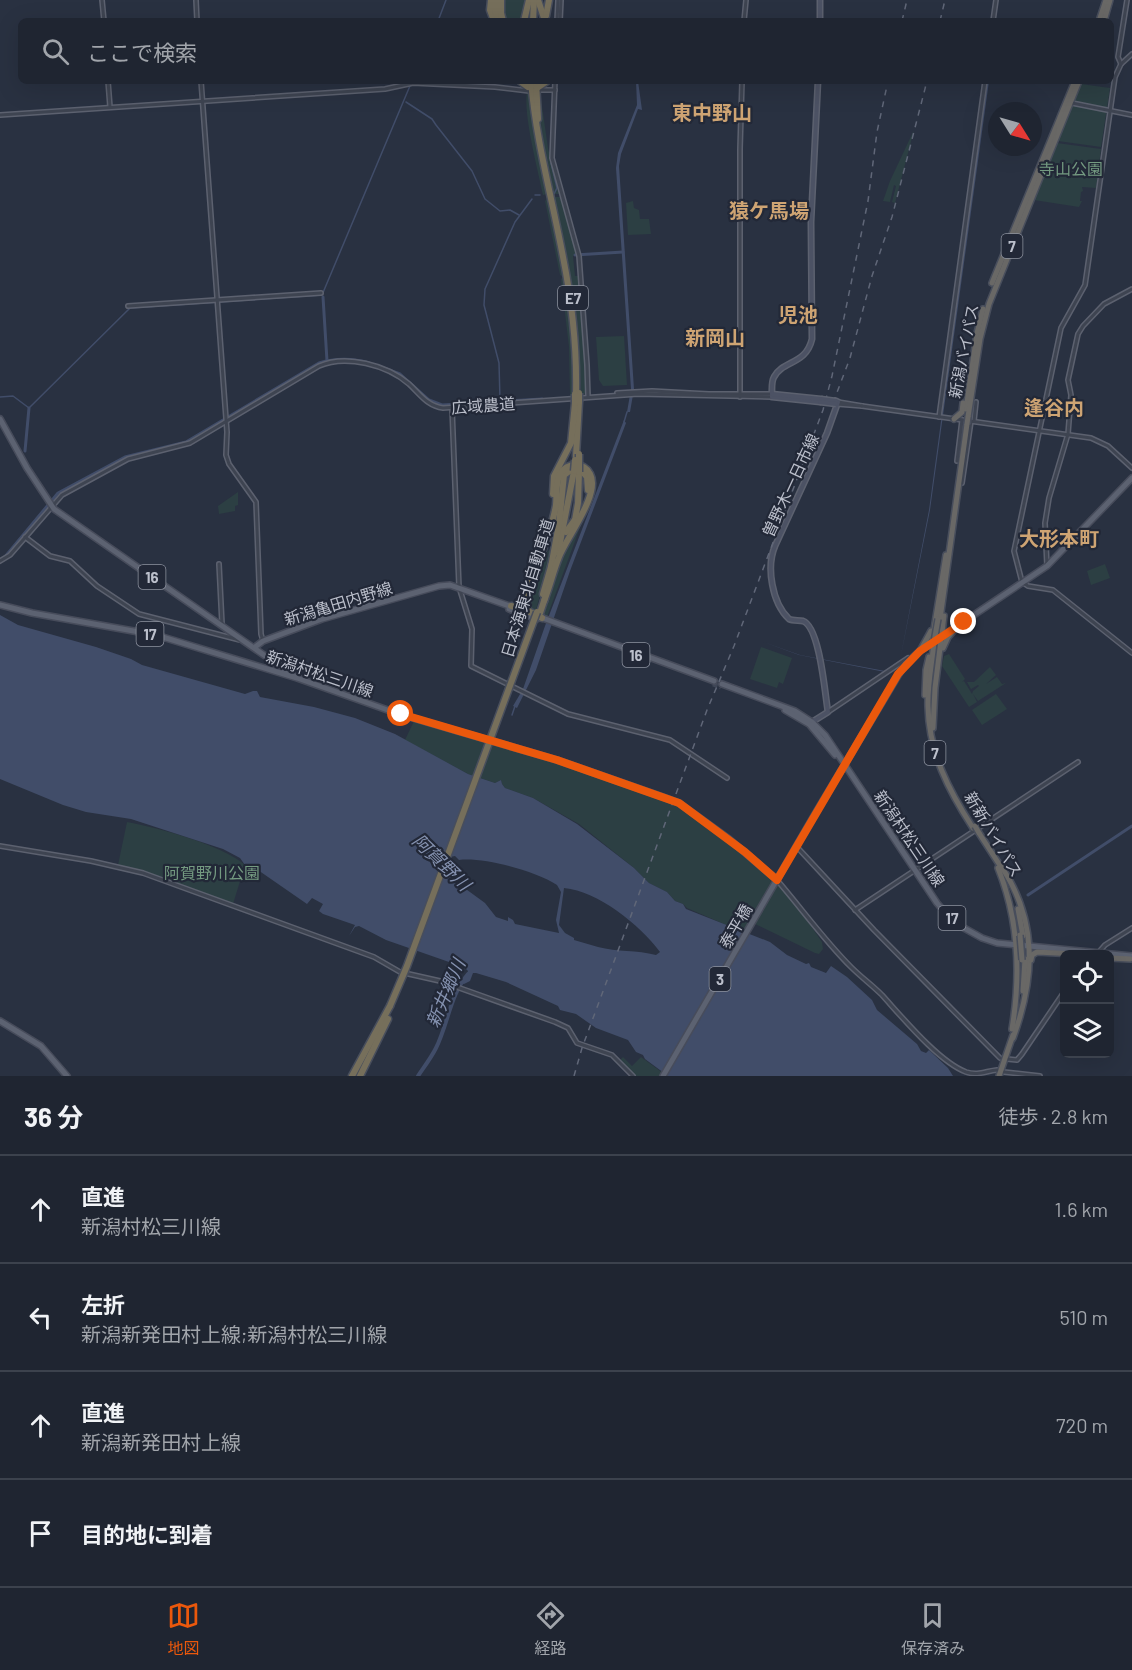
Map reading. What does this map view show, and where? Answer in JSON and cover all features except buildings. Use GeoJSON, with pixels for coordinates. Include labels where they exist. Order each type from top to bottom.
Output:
{"type":"FeatureCollection","features":[{"type":"Feature","properties":{"kind":"highway"},"geometry":{"type":"LineString","coordinates":[[493,0],[490,10],[493,18]]}},
{"type":"Feature","properties":{"kind":"highway"},"geometry":{"type":"LineString","coordinates":[[493,0],[499,18]]}},
{"type":"Feature","properties":{"kind":"highway"},"geometry":{"type":"LineString","coordinates":[[501,0],[501,18]]}},
{"type":"Feature","properties":{"kind":"highway"},"geometry":{"type":"LineString","coordinates":[[533,0],[546,18]]}},
{"type":"Feature","properties":{"kind":"highway"},"geometry":{"type":"LineString","coordinates":[[525,18],[533,0]]}},
{"type":"Feature","properties":{"kind":"highway"},"geometry":{"type":"LineString","coordinates":[[532,18],[533,0]]}},
{"type":"Feature","properties":{"kind":"highway"},"geometry":{"type":"LineString","coordinates":[[546,18],[550,0]]}},
{"type":"Feature","properties":{"kind":"highway"},"geometry":{"type":"LineString","coordinates":[[1102,18],[1107,0]]}},
{"type":"Feature","properties":{"kind":"highway","name":"新潟バイパス"},"geometry":{"type":"LineString","coordinates":[[936,641],[937,620],[979,336],[996,273],[1076,84]]}},
{"type":"Feature","properties":{"kind":"highway","name":"日本海東北自動車道"},"geometry":{"type":"LineString","coordinates":[[533,85],[533,103],[550,189]]}},
{"type":"Feature","properties":{"kind":"highway","name":"日本海東北自動車道"},"geometry":{"type":"LineString","coordinates":[[533,85],[538,126],[553,205],[573,295],[578,351],[574,472],[563,533],[544,600],[542,617]]}},
{"type":"Feature","properties":{"kind":"highway"},"geometry":{"type":"LineString","coordinates":[[553,515],[553,480],[571,443],[577,404]]}},
{"type":"Feature","properties":{"kind":"highway"},"geometry":{"type":"LineString","coordinates":[[954,419],[967,419]]}},
{"type":"Feature","properties":{"kind":"highway"},"geometry":{"type":"LineString","coordinates":[[511,606],[522,607],[526,603],[553,515],[557,482],[561,472],[573,465],[585,468],[590,472],[592,479],[590,494],[560,554],[544,600]]}},
{"type":"Feature","properties":{"kind":"highway"},"geometry":{"type":"LineString","coordinates":[[551,567],[561,513],[562,481],[565,474],[574,469],[585,474],[588,485],[584,501],[566,532]]}},
{"type":"Feature","properties":{"kind":"highway"},"geometry":{"type":"LineString","coordinates":[[574,472],[578,503],[575,520]]}},
{"type":"Feature","properties":{"kind":"highway","name":"日本海東北自動車道"},"geometry":{"type":"LineString","coordinates":[[354,1076],[392,1006],[421,937],[542,617],[551,567],[574,472]]}},
{"type":"Feature","properties":{"kind":"highway"},"geometry":{"type":"LineString","coordinates":[[523,612],[543,554],[553,543]]}},
{"type":"Feature","properties":{"kind":"highway"},"geometry":{"type":"LineString","coordinates":[[947,556],[944,626],[952,630]]}},
{"type":"Feature","properties":{"kind":"highway"},"geometry":{"type":"LineString","coordinates":[[526,603],[528,611],[542,617]]}},
{"type":"Feature","properties":{"kind":"highway"},"geometry":{"type":"LineString","coordinates":[[933,744],[927,723],[925,682],[945,606]]}},
{"type":"Feature","properties":{"kind":"highway"},"geometry":{"type":"LineString","coordinates":[[920,651],[937,620]]}},
{"type":"Feature","properties":{"kind":"highway"},"geometry":{"type":"LineString","coordinates":[[933,731],[935,688],[940,655],[945,641],[959,625]]}},
{"type":"Feature","properties":{"kind":"highway"},"geometry":{"type":"LineString","coordinates":[[936,641],[940,655]]}},
{"type":"Feature","properties":{"kind":"highway","name":"新新バイパス"},"geometry":{"type":"LineString","coordinates":[[936,641],[928,706],[933,744],[950,792],[976,830]]}},
{"type":"Feature","properties":{"kind":"highway","name":"新新バイパス"},"geometry":{"type":"LineString","coordinates":[[932,669],[933,731],[945,775],[999,867],[1022,935],[1023,994],[1013,1038],[999,1073]]}},
{"type":"Feature","properties":{"kind":"highway"},"geometry":{"type":"LineString","coordinates":[[999,867],[1012,886],[1027,927],[1030,967]]}},
{"type":"Feature","properties":{"kind":"highway"},"geometry":{"type":"LineString","coordinates":[[999,867],[1012,911],[1016,947],[1017,992],[1012,1029]]}},
{"type":"Feature","properties":{"kind":"highway"},"geometry":{"type":"LineString","coordinates":[[1013,1038],[1023,1006],[1031,956],[1037,952],[1060,953]]}},
{"type":"Feature","properties":{"kind":"highway"},"geometry":{"type":"LineString","coordinates":[[1114,957],[1131,958]]}},
{"type":"Feature","properties":{"kind":"highway","name":"新新バイパス"},"geometry":{"type":"LineString","coordinates":[[999,1073],[1020,994],[1024,959]]}},
{"type":"Feature","properties":{"kind":"highway"},"geometry":{"type":"LineString","coordinates":[[347,1076],[388,1014]]}},
{"type":"Feature","properties":{"kind":"highway"},"geometry":{"type":"LineString","coordinates":[[360,1076],[388,1014]]}},
{"type":"Feature","properties":{"kind":"main road"},"geometry":{"type":"LineString","coordinates":[[820,0],[820,18]]}},
{"type":"Feature","properties":{"kind":"main road"},"geometry":{"type":"LineString","coordinates":[[818,84],[811,216],[812,339],[802,357],[775,374],[772,380],[772,395],[837,403]]}},
{"type":"Feature","properties":{"kind":"main road","name":"曽野木一日市線"},"geometry":{"type":"LineString","coordinates":[[828,712],[817,642],[804,621],[789,619],[782,612],[774,588],[771,567],[775,546],[831,423],[837,403]]}},
{"type":"Feature","properties":{"kind":"main road","name":"16"},"geometry":{"type":"LineString","coordinates":[[0,419],[27,468],[52,506],[62,515],[297,678]]}},
{"type":"Feature","properties":{"kind":"main road","name":"3"},"geometry":{"type":"LineString","coordinates":[[777,881],[898,674],[920,651],[1047,566],[1132,478]]}},
{"type":"Feature","properties":{"kind":"main road","name":"新潟亀田内野線"},"geometry":{"type":"LineString","coordinates":[[255,647],[264,641],[322,620],[430,588],[450,585],[542,617],[559,626],[713,683]]}},
{"type":"Feature","properties":{"kind":"main road","name":"新潟亀田内野線"},"geometry":{"type":"LineString","coordinates":[[459,589],[523,612]]}},
{"type":"Feature","properties":{"kind":"main road","name":"新潟村松三川線"},"geometry":{"type":"LineString","coordinates":[[0,605],[32,613],[156,635],[297,678],[401,714],[557,760],[663,797],[679,803],[722,834],[777,881]]}},
{"type":"Feature","properties":{"kind":"main road"},"geometry":{"type":"LineString","coordinates":[[722,686],[785,710],[810,723],[844,766]]}},
{"type":"Feature","properties":{"kind":"main road"},"geometry":{"type":"LineString","coordinates":[[810,723],[828,712]]}},
{"type":"Feature","properties":{"kind":"main road","name":"新潟村松三川線"},"geometry":{"type":"LineString","coordinates":[[844,766],[939,910],[949,920],[981,940],[997,945],[1064,950]]}},
{"type":"Feature","properties":{"kind":"main road","name":"泰平橋"},"geometry":{"type":"LineString","coordinates":[[663,1076],[777,881]]}},
{"type":"Feature","properties":{"kind":"main road"},"geometry":{"type":"LineString","coordinates":[[1027,927],[1033,944],[1052,949]]}},
{"type":"Feature","properties":{"kind":"main road","name":"新潟村松三川線"},"geometry":{"type":"LineString","coordinates":[[1030,948],[1060,951]]}},
{"type":"Feature","properties":{"kind":"main road","name":"新潟村松三川線"},"geometry":{"type":"LineString","coordinates":[[1114,955],[1131,958]]}},
{"type":"Feature","properties":{"kind":"main road"},"geometry":{"type":"LineString","coordinates":[[0,1021],[41,1046],[67,1076]]}},
{"type":"Feature","properties":{"kind":"street"},"geometry":{"type":"LineString","coordinates":[[103,0],[105,18]]}},
{"type":"Feature","properties":{"kind":"street"},"geometry":{"type":"LineString","coordinates":[[196,0],[197,18]]}},
{"type":"Feature","properties":{"kind":"street"},"geometry":{"type":"LineString","coordinates":[[559,18],[560,0]]}},
{"type":"Feature","properties":{"kind":"street"},"geometry":{"type":"LineString","coordinates":[[744,18],[746,0]]}},
{"type":"Feature","properties":{"kind":"street"},"geometry":{"type":"LineString","coordinates":[[993,18],[996,0]]}},
{"type":"Feature","properties":{"kind":"street"},"geometry":{"type":"LineString","coordinates":[[1121,64],[1118,57],[1127,0]]}},
{"type":"Feature","properties":{"kind":"street"},"geometry":{"type":"LineString","coordinates":[[1114,84],[1121,64],[1132,54]]}},
{"type":"Feature","properties":{"kind":"street"},"geometry":{"type":"LineString","coordinates":[[109,84],[111,107]]}},
{"type":"Feature","properties":{"kind":"street"},"geometry":{"type":"LineString","coordinates":[[201,84],[227,442],[225,455],[232,469],[256,502],[261,634],[264,641]]}},
{"type":"Feature","properties":{"kind":"street"},"geometry":{"type":"LineString","coordinates":[[0,115],[385,89],[406,84]]}},
{"type":"Feature","properties":{"kind":"street"},"geometry":{"type":"LineString","coordinates":[[433,84],[501,87],[533,85],[555,90]]}},
{"type":"Feature","properties":{"kind":"street"},"geometry":{"type":"LineString","coordinates":[[556,84],[552,158],[579,256],[588,397]]}},
{"type":"Feature","properties":{"kind":"street"},"geometry":{"type":"LineString","coordinates":[[740,395],[742,84]]}},
{"type":"Feature","properties":{"kind":"street"},"geometry":{"type":"LineString","coordinates":[[942,417],[985,84]]}},
{"type":"Feature","properties":{"kind":"street"},"geometry":{"type":"LineString","coordinates":[[1114,84],[1085,285],[1062,324],[1014,551],[1022,582],[1028,586],[1053,590],[1132,653]]}},
{"type":"Feature","properties":{"kind":"street"},"geometry":{"type":"LineString","coordinates":[[1072,103],[1132,114]]}},
{"type":"Feature","properties":{"kind":"street"},"geometry":{"type":"LineString","coordinates":[[1047,566],[1044,535],[1047,510],[1068,434],[1071,395],[1068,380],[1078,334],[1106,302],[1132,289]]}},
{"type":"Feature","properties":{"kind":"street"},"geometry":{"type":"LineString","coordinates":[[128,306],[321,293]]}},
{"type":"Feature","properties":{"kind":"street","name":"広域農道"},"geometry":{"type":"LineString","coordinates":[[0,561],[9,555],[62,495],[126,460],[186,444],[319,366],[336,362],[360,363],[392,372],[434,406],[452,408],[629,393],[772,395]]}},
{"type":"Feature","properties":{"kind":"street"},"geometry":{"type":"LineString","coordinates":[[957,461],[967,419],[976,402]]}},
{"type":"Feature","properties":{"kind":"street"},"geometry":{"type":"LineString","coordinates":[[837,403],[954,419]]}},
{"type":"Feature","properties":{"kind":"street"},"geometry":{"type":"LineString","coordinates":[[452,408],[459,589],[472,629],[471,666],[568,714],[670,740],[727,778]]}},
{"type":"Feature","properties":{"kind":"street"},"geometry":{"type":"LineString","coordinates":[[967,419],[1098,440],[1132,468]]}},
{"type":"Feature","properties":{"kind":"street"},"geometry":{"type":"LineString","coordinates":[[962,483],[967,419]]}},
{"type":"Feature","properties":{"kind":"street"},"geometry":{"type":"LineString","coordinates":[[25,537],[50,556],[69,561],[97,586],[140,614],[236,640],[243,639]]}},
{"type":"Feature","properties":{"kind":"street"},"geometry":{"type":"LineString","coordinates":[[219,564],[222,624]]}},
{"type":"Feature","properties":{"kind":"street"},"geometry":{"type":"LineString","coordinates":[[828,712],[914,656]]}},
{"type":"Feature","properties":{"kind":"street"},"geometry":{"type":"LineString","coordinates":[[855,910],[1078,762]]}},
{"type":"Feature","properties":{"kind":"street"},"geometry":{"type":"LineString","coordinates":[[0,846],[91,861],[143,873],[374,957],[400,972],[440,981],[540,1016],[568,1028],[577,1043],[612,1055],[633,1076]]}},
{"type":"Feature","properties":{"kind":"street"},"geometry":{"type":"LineString","coordinates":[[797,846],[855,910],[1000,1058]]}},
{"type":"Feature","properties":{"kind":"street"},"geometry":{"type":"LineString","coordinates":[[777,881],[804,915],[853,968],[947,1060],[969,1072],[1040,1076]]}},
{"type":"Feature","properties":{"kind":"street"},"geometry":{"type":"LineString","coordinates":[[1101,950],[1132,927]]}},
{"type":"Feature","properties":{"kind":"street"},"geometry":{"type":"LineString","coordinates":[[1007,1059],[1017,1060],[1060,999]]}},
{"type":"Feature","properties":{"kind":"green space"},"geometry":{"type":"Polygon","coordinates":[[[502,0],[528,0],[523,18],[505,18],[502,0]]]}},
{"type":"Feature","properties":{"kind":"green space"},"geometry":{"type":"Polygon","coordinates":[[[1081,84],[1110,88],[1101,147],[1058,141],[1081,84]]]}},
{"type":"Feature","properties":{"kind":"green space"},"geometry":{"type":"Polygon","coordinates":[[[537,91],[540,92],[548,148],[551,152],[560,194],[554,194],[543,141],[537,91]]]}},
{"type":"Feature","properties":{"kind":"green space"},"geometry":{"type":"Polygon","coordinates":[[[527,92],[529,92],[537,149],[547,194],[543,195],[529,128],[527,92]]]}},
{"type":"Feature","properties":{"kind":"green space"},"geometry":{"type":"Polygon","coordinates":[[[914,130],[895,203],[892,202],[896,186],[894,185],[890,202],[883,201],[890,181],[914,130]]]}},
{"type":"Feature","properties":{"kind":"green space","name":"寺山公園"},"geometry":{"type":"Polygon","coordinates":[[[1057,143],[1101,149],[1096,188],[1082,187],[1080,201],[1082,201],[1079,207],[1034,200],[1057,143]]]}},
{"type":"Feature","properties":{"kind":"green space"},"geometry":{"type":"Polygon","coordinates":[[[554,197],[561,197],[578,254],[573,256],[575,276],[579,276],[587,378],[586,393],[581,396],[579,346],[573,296],[554,197]]]}},
{"type":"Feature","properties":{"kind":"green space"},"geometry":{"type":"Polygon","coordinates":[[[548,198],[563,273],[570,323],[574,398],[570,397],[569,347],[561,279],[563,277],[560,275],[545,201],[548,198]]]}},
{"type":"Feature","properties":{"kind":"green space"},"geometry":{"type":"Polygon","coordinates":[[[633,201],[634,208],[639,210],[640,219],[649,219],[651,234],[628,235],[626,203],[633,201]]]}},
{"type":"Feature","properties":{"kind":"green space"},"geometry":{"type":"Polygon","coordinates":[[[624,336],[627,385],[603,386],[599,380],[596,337],[624,336]]]}},
{"type":"Feature","properties":{"kind":"green space"},"geometry":{"type":"Polygon","coordinates":[[[581,459],[590,470],[596,484],[547,617],[541,614],[561,556],[591,493],[580,464],[581,459]]]}},
{"type":"Feature","properties":{"kind":"green space"},"geometry":{"type":"Polygon","coordinates":[[[238,492],[238,505],[235,506],[235,511],[219,514],[218,506],[238,492]]]}},
{"type":"Feature","properties":{"kind":"green space"},"geometry":{"type":"Polygon","coordinates":[[[555,543],[535,613],[527,606],[539,580],[544,556],[555,543]]]}},
{"type":"Feature","properties":{"kind":"green space"},"geometry":{"type":"Polygon","coordinates":[[[1105,564],[1110,578],[1091,585],[1087,571],[1105,564]]]}},
{"type":"Feature","properties":{"kind":"green space"},"geometry":{"type":"Polygon","coordinates":[[[761,647],[792,658],[783,684],[779,682],[777,688],[750,679],[761,647]]]}},
{"type":"Feature","properties":{"kind":"green space"},"geometry":{"type":"Polygon","coordinates":[[[949,654],[965,679],[962,682],[964,681],[972,694],[979,686],[971,689],[967,682],[974,682],[990,667],[996,675],[986,684],[997,677],[1002,684],[1006,683],[978,701],[973,694],[977,702],[969,707],[942,666],[944,656],[949,654]]]}},
{"type":"Feature","properties":{"kind":"green space"},"geometry":{"type":"Polygon","coordinates":[[[996,694],[1007,709],[982,725],[972,710],[996,694]]]}},
{"type":"Feature","properties":{"kind":"green space"},"geometry":{"type":"Polygon","coordinates":[[[415,719],[563,763],[678,804],[721,835],[774,879],[807,920],[822,942],[823,949],[819,954],[815,953],[753,923],[747,934],[687,908],[675,901],[667,892],[649,883],[634,868],[579,824],[533,798],[505,788],[501,780],[495,783],[468,774],[405,740],[415,719]]]}},
{"type":"Feature","properties":{"kind":"green space","name":"阿賀野川公園"},"geometry":{"type":"Polygon","coordinates":[[[127,822],[155,828],[205,844],[221,850],[245,865],[233,904],[118,865],[127,822]]]}},
{"type":"Feature","properties":{"kind":"green space"},"geometry":{"type":"Polygon","coordinates":[[[623,1057],[632,1066],[641,1057],[667,1076],[635,1076],[620,1060],[623,1057]]]}},
{"type":"Feature","properties":{"kind":"water"},"geometry":{"type":"Polygon","coordinates":[[[636,84],[638,84],[642,110],[638,109],[621,154],[619,166],[634,389],[630,412],[627,412],[631,389],[616,168],[618,153],[637,105],[636,84]]]}},
{"type":"Feature","properties":{"kind":"water"},"geometry":{"type":"Polygon","coordinates":[[[987,84],[989,84],[930,510],[900,660],[929,510],[987,84]]]}},
{"type":"Feature","properties":{"kind":"water"},"geometry":{"type":"Polygon","coordinates":[[[624,420],[626,423],[570,571],[536,670],[517,708],[513,706],[523,689],[624,420]]]}},
{"type":"Feature","properties":{"kind":"water"},"geometry":{"type":"Polygon","coordinates":[[[0,615],[18,625],[96,647],[142,665],[245,694],[257,691],[260,697],[314,707],[355,718],[395,734],[468,774],[495,783],[501,780],[505,788],[533,798],[577,824],[634,868],[649,883],[667,892],[686,909],[770,942],[787,955],[806,964],[809,963],[811,967],[826,973],[831,966],[872,1000],[877,1010],[917,1044],[921,1051],[926,1053],[929,1050],[953,1076],[668,1076],[636,1052],[628,1040],[596,1028],[576,1014],[560,1010],[558,1006],[506,982],[473,973],[470,981],[464,984],[459,983],[465,978],[468,971],[466,969],[461,970],[453,980],[449,979],[449,973],[453,967],[449,962],[386,940],[359,926],[355,927],[349,936],[355,925],[323,914],[319,911],[323,904],[312,898],[307,904],[255,868],[251,868],[250,872],[240,858],[223,849],[131,819],[86,812],[63,805],[0,779],[0,615]],[[455,856],[440,859],[425,857],[485,903],[496,917],[508,921],[508,917],[515,924],[559,933],[556,920],[561,892],[557,885],[509,866],[459,860],[455,856]],[[564,888],[559,925],[574,940],[612,950],[656,955],[660,952],[630,921],[604,902],[591,895],[564,888]]]}},
{"type":"Feature","properties":{"kind":"water"},"geometry":{"type":"Polygon","coordinates":[[[741,634],[800,655],[885,671],[900,660],[885,672],[799,655],[741,634]]]}},
{"type":"Feature","properties":{"kind":"waterway"},"geometry":{"type":"LineString","coordinates":[[439,18],[446,0]]}},
{"type":"Feature","properties":{"kind":"waterway"},"geometry":{"type":"LineString","coordinates":[[0,397],[13,396],[29,408],[130,308],[322,295],[411,84]]}},
{"type":"Feature","properties":{"kind":"waterway"},"geometry":{"type":"LineString","coordinates":[[551,146],[553,92]]}},
{"type":"Feature","properties":{"kind":"waterway"},"geometry":{"type":"LineString","coordinates":[[406,102],[432,119],[472,171],[485,199],[500,211],[510,210],[519,215]]}},
{"type":"Feature","properties":{"kind":"waterway"},"geometry":{"type":"LineString","coordinates":[[551,163],[557,188],[554,194]]}},
{"type":"Feature","properties":{"kind":"waterway"},"geometry":{"type":"LineString","coordinates":[[535,195],[540,195]]}},
{"type":"Feature","properties":{"kind":"waterway"},"geometry":{"type":"LineString","coordinates":[[500,400],[499,363],[484,305],[485,289],[515,222],[532,199]]}},
{"type":"Feature","properties":{"kind":"waterway"},"geometry":{"type":"LineString","coordinates":[[575,255],[623,252]]}},
{"type":"Feature","properties":{"kind":"waterway"},"geometry":{"type":"LineString","coordinates":[[323,297],[327,361]]}},
{"type":"Feature","properties":{"kind":"waterway"},"geometry":{"type":"LineString","coordinates":[[4,558],[58,493],[125,457],[186,442],[319,363],[344,359],[369,363]]}},
{"type":"Feature","properties":{"kind":"waterway"},"geometry":{"type":"LineString","coordinates":[[381,367],[400,374],[429,400],[442,405],[542,399]]}},
{"type":"Feature","properties":{"kind":"waterway"},"geometry":{"type":"LineString","coordinates":[[25,451],[29,408]]}},
{"type":"Feature","properties":{"kind":"waterway"},"geometry":{"type":"LineString","coordinates":[[624,422],[627,412]]}},
{"type":"Feature","properties":{"kind":"waterway"},"geometry":{"type":"LineString","coordinates":[[512,715],[515,706]]}},
{"type":"Feature","properties":{"kind":"waterway"},"geometry":{"type":"LineString","coordinates":[[1028,895],[1132,826]]}},
{"type":"Feature","properties":{"kind":"waterway","name":"新井郷川"},"geometry":{"type":"LineString","coordinates":[[418,1076],[436,1048],[453,1000],[468,974]]}},
{"type":"Feature","properties":{"kind":"tunnel"},"geometry":{"type":"LineString","coordinates":[[713,684],[721,687]]}},
{"type":"Feature","properties":{"kind":"railway"},"geometry":{"type":"LineString","coordinates":[[903,18],[907,0]]}},
{"type":"Feature","properties":{"kind":"railway"},"geometry":{"type":"LineString","coordinates":[[941,18],[945,0]]}},
{"type":"Feature","properties":{"kind":"railway"},"geometry":{"type":"LineString","coordinates":[[574,1076],[582,1048],[707,710],[734,646],[823,410],[868,201],[877,132],[887,84]]}},
{"type":"Feature","properties":{"kind":"railway"},"geometry":{"type":"LineString","coordinates":[[833,403],[850,358],[872,276],[892,217],[926,84]]}},
{"type":"Feature","properties":{"kind":"district","name":"東中野山"},"geometry":{"type":"Point","coordinates":[712,112]}},
{"type":"Feature","properties":{"kind":"district","name":"猿ケ馬場"},"geometry":{"type":"Point","coordinates":[769,210]}},
{"type":"Feature","properties":{"kind":"district","name":"児池"},"geometry":{"type":"Point","coordinates":[798,314]}},
{"type":"Feature","properties":{"kind":"district","name":"新岡山"},"geometry":{"type":"Point","coordinates":[715,337]}},
{"type":"Feature","properties":{"kind":"district","name":"逢谷内"},"geometry":{"type":"Point","coordinates":[1054,407]}},
{"type":"Feature","properties":{"kind":"district","name":"大形本町"},"geometry":{"type":"Point","coordinates":[1059,538]}},
{"type":"Feature","properties":{"kind":"route"},"geometry":{"type":"LineString","coordinates":[[401,714],[557,760],[679,803],[745,852],[777,880],[905,664],[920,651],[964,622]]}},
{"type":"Feature","properties":{"kind":"water label","name":"阿賀野川"},"geometry":{"type":"Point","coordinates":[442,862]}}]}
